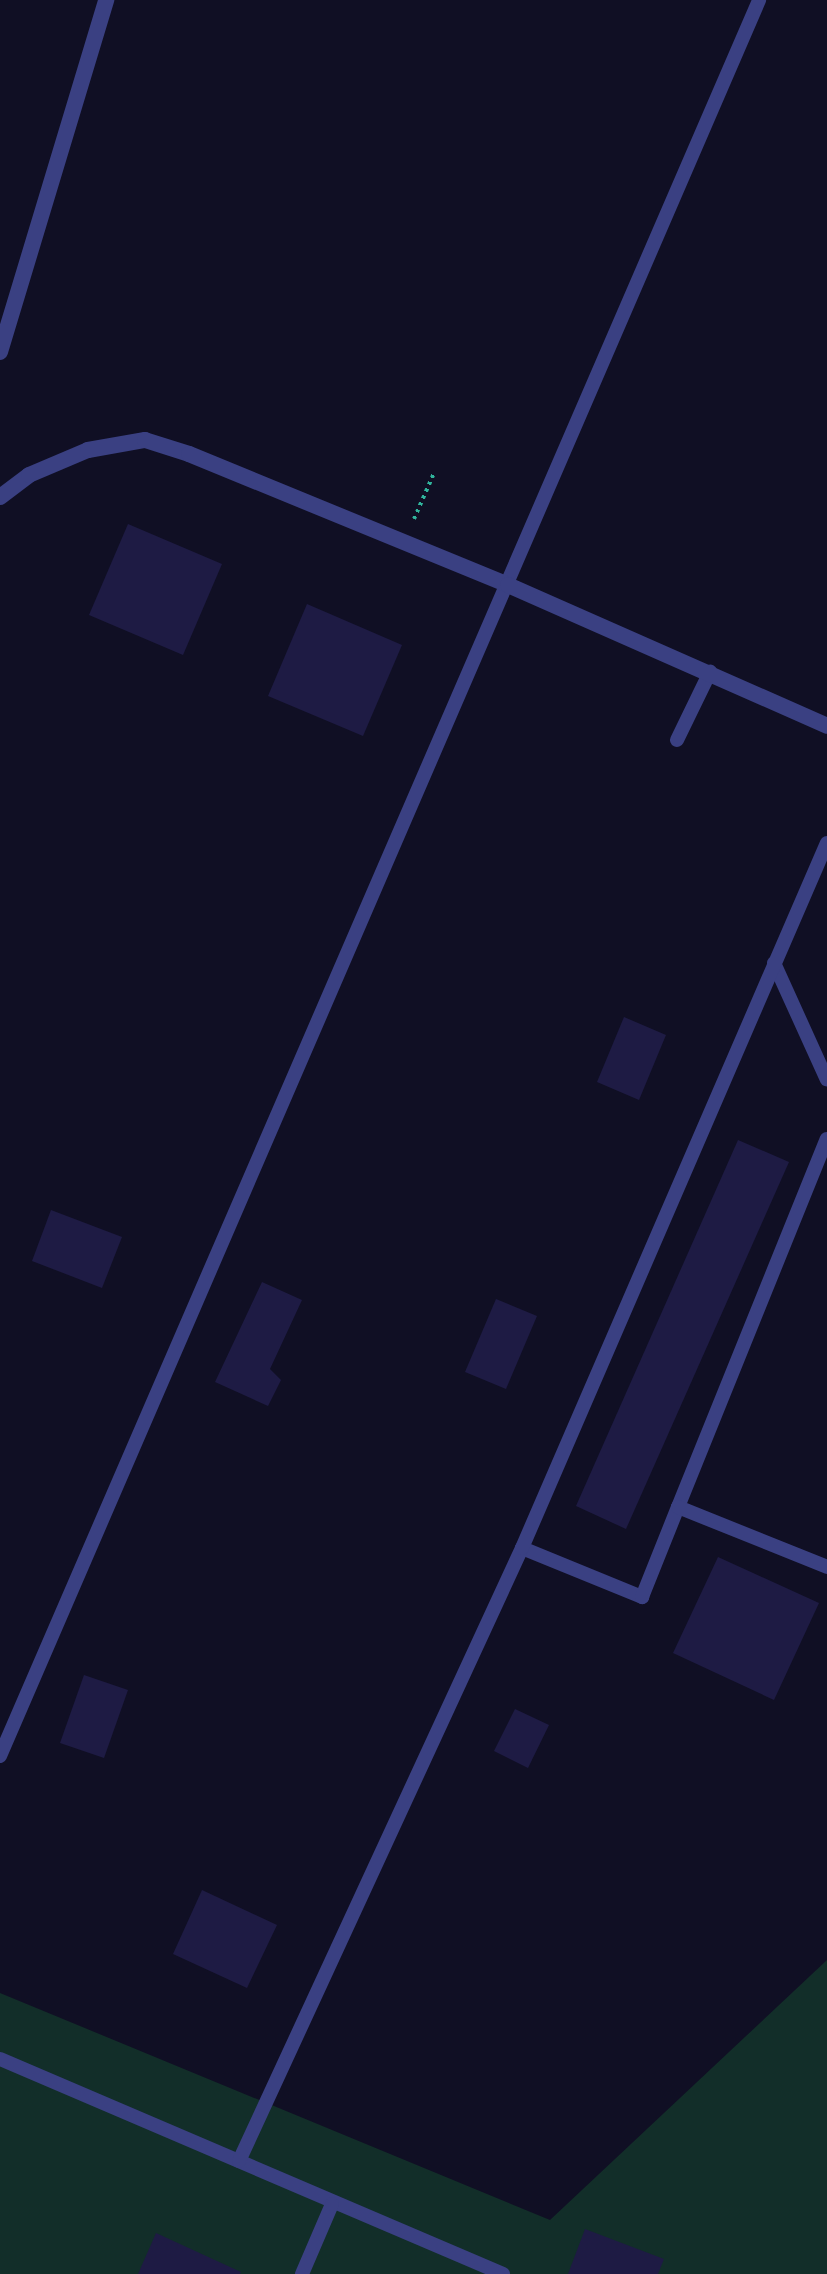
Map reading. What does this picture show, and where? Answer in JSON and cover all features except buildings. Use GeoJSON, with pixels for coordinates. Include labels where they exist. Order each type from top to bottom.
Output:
{"type":"FeatureCollection","features":[{"type":"Feature","properties":{"kind":"street"},"geometry":{"type":"LineString","coordinates":[[0,352],[106,0]]}},
{"type":"Feature","properties":{"kind":"street"},"geometry":{"type":"LineString","coordinates":[[0,497],[28,475],[88,450],[145,440],[189,454],[508,585],[710,672],[827,726]]}},
{"type":"Feature","properties":{"kind":"lane"},"geometry":{"type":"LineString","coordinates":[[0,1756],[759,0]]}},
{"type":"Feature","properties":{"kind":"lane"},"geometry":{"type":"LineString","coordinates":[[677,740],[710,672]]}},
{"type":"Feature","properties":{"kind":"lane"},"geometry":{"type":"LineString","coordinates":[[239,2161],[522,1548],[827,843]]}},
{"type":"Feature","properties":{"kind":"lane"},"geometry":{"type":"LineString","coordinates":[[774,963],[827,1080]]}},
{"type":"Feature","properties":{"kind":"lane"},"geometry":{"type":"LineString","coordinates":[[522,1548],[642,1597],[827,1139]]}},
{"type":"Feature","properties":{"kind":"lane"},"geometry":{"type":"LineString","coordinates":[[678,1507],[827,1567]]}},
{"type":"Feature","properties":{"kind":"lane"},"geometry":{"type":"LineString","coordinates":[[0,2059],[239,2161],[332,2204],[503,2274]]}},
{"type":"Feature","properties":{"kind":"lane"},"geometry":{"type":"LineString","coordinates":[[302,2274],[332,2204]]}},
{"type":"Feature","properties":{"kind":"path"},"geometry":{"type":"LineString","coordinates":[[403,543],[434,473]]}},
{"type":"Feature","properties":{"kind":"green space"},"geometry":{"type":"Polygon","coordinates":[[[827,1960],[827,2274],[0,2274],[0,1993],[550,2220],[827,1960]]]}}]}
